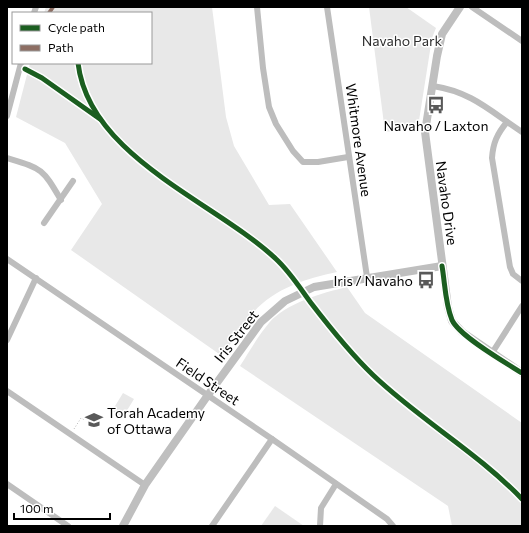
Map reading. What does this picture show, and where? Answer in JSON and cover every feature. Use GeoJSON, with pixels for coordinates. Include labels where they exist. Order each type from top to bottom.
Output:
{"type":"FeatureCollection","features":[{"type":"Feature","properties":{"kind":"street"},"geometry":{"type":"LineString","coordinates":[[257,7],[263,68],[269,107],[276,124],[293,151],[303,162],[318,162],[348,157]]}},
{"type":"Feature","properties":{"kind":"street","name":"Whitmore Avenue"},"geometry":{"type":"LineString","coordinates":[[327,7],[348,157],[368,277]]}},
{"type":"Feature","properties":{"kind":"street","name":"Navaho Drive"},"geometry":{"type":"LineString","coordinates":[[460,7],[442,34],[426,124],[426,144],[448,307],[452,321],[462,332],[522,373]]}},
{"type":"Feature","properties":{"kind":"street"},"geometry":{"type":"LineString","coordinates":[[472,7],[522,41]]}},
{"type":"Feature","properties":{"kind":"street"},"geometry":{"type":"LineString","coordinates":[[7,116],[21,64]]}},
{"type":"Feature","properties":{"kind":"street"},"geometry":{"type":"LineString","coordinates":[[433,86],[452,89],[472,97],[522,132]]}},
{"type":"Feature","properties":{"kind":"street"},"geometry":{"type":"LineString","coordinates":[[507,122],[493,144],[492,158],[510,267],[513,274],[522,281]]}},
{"type":"Feature","properties":{"kind":"street"},"geometry":{"type":"LineString","coordinates":[[7,158],[40,169],[45,174],[61,200]]}},
{"type":"Feature","properties":{"kind":"street"},"geometry":{"type":"LineString","coordinates":[[44,223],[73,181]]}},
{"type":"Feature","properties":{"kind":"street","name":"Field Street"},"geometry":{"type":"LineString","coordinates":[[7,258],[272,439],[387,520],[393,526]]}},
{"type":"Feature","properties":{"kind":"street","name":"Iris Street"},"geometry":{"type":"LineString","coordinates":[[123,526],[145,485],[208,395],[261,322],[285,301],[314,287],[442,266]]}},
{"type":"Feature","properties":{"kind":"street"},"geometry":{"type":"LineString","coordinates":[[7,340],[36,278]]}},
{"type":"Feature","properties":{"kind":"street"},"geometry":{"type":"LineString","coordinates":[[492,353],[522,306]]}},
{"type":"Feature","properties":{"kind":"street"},"geometry":{"type":"LineString","coordinates":[[7,391],[145,485]]}},
{"type":"Feature","properties":{"kind":"street"},"geometry":{"type":"LineString","coordinates":[[212,526],[272,439]]}},
{"type":"Feature","properties":{"kind":"street"},"geometry":{"type":"LineString","coordinates":[[7,484],[68,526]]}},
{"type":"Feature","properties":{"kind":"street"},"geometry":{"type":"LineString","coordinates":[[320,526],[321,508],[336,484]]}},
{"type":"Feature","properties":{"kind":"path"},"geometry":{"type":"LineString","coordinates":[[70,434],[81,418],[85,420]]}},
{"type":"Feature","properties":{"kind":"green space"},"geometry":{"type":"Polygon","coordinates":[[[46,7],[212,7],[226,117],[234,146],[269,205],[290,204],[337,272],[303,281],[270,297],[249,318],[222,356],[71,250],[102,204],[65,143],[16,117],[30,64],[152,64],[152,12],[44,12],[46,7]]]}},
{"type":"Feature","properties":{"kind":"green space","name":"Navaho Park"},"geometry":{"type":"Polygon","coordinates":[[[369,7],[406,7],[436,28],[432,38],[418,127],[385,132],[369,7]]]}},
{"type":"Feature","properties":{"kind":"green space"},"geometry":{"type":"Polygon","coordinates":[[[347,287],[365,313],[522,423],[522,526],[452,526],[448,506],[240,366],[261,333],[276,316],[295,304],[327,292],[347,287]]]}},
{"type":"Feature","properties":{"kind":"green space"},"geometry":{"type":"Polygon","coordinates":[[[123,393],[134,399],[123,417],[112,411],[123,393]]]}},
{"type":"Feature","properties":{"kind":"green space"},"geometry":{"type":"Polygon","coordinates":[[[275,506],[304,526],[261,526],[275,506]]]}},
{"type":"Feature","properties":{"kind":"marked path"},"geometry":{"type":"LineString","coordinates":[[50,12],[53,7]]}},
{"type":"Feature","properties":{"kind":"cycle path"},"geometry":{"type":"LineString","coordinates":[[78,64],[87,96],[105,125],[129,151],[158,174],[250,238],[276,259],[356,358],[373,375],[410,407],[486,466],[522,499]]}},
{"type":"Feature","properties":{"kind":"cycle path"},"geometry":{"type":"LineString","coordinates":[[25,69],[42,78],[100,119]]}},
{"type":"Feature","properties":{"kind":"cycle path"},"geometry":{"type":"LineString","coordinates":[[442,266],[448,307],[452,320],[456,326],[484,349],[522,373]]}},
{"type":"Feature","properties":{"kind":"place","name":"Navaho / Laxton"},"geometry":{"type":"Point","coordinates":[436,105]}},
{"type":"Feature","properties":{"kind":"place","name":"Iris / Navaho"},"geometry":{"type":"Point","coordinates":[426,280]}},
{"type":"Feature","properties":{"kind":"place","name":"Torah Academy of Ottawa"},"geometry":{"type":"Point","coordinates":[94,420]}}]}
